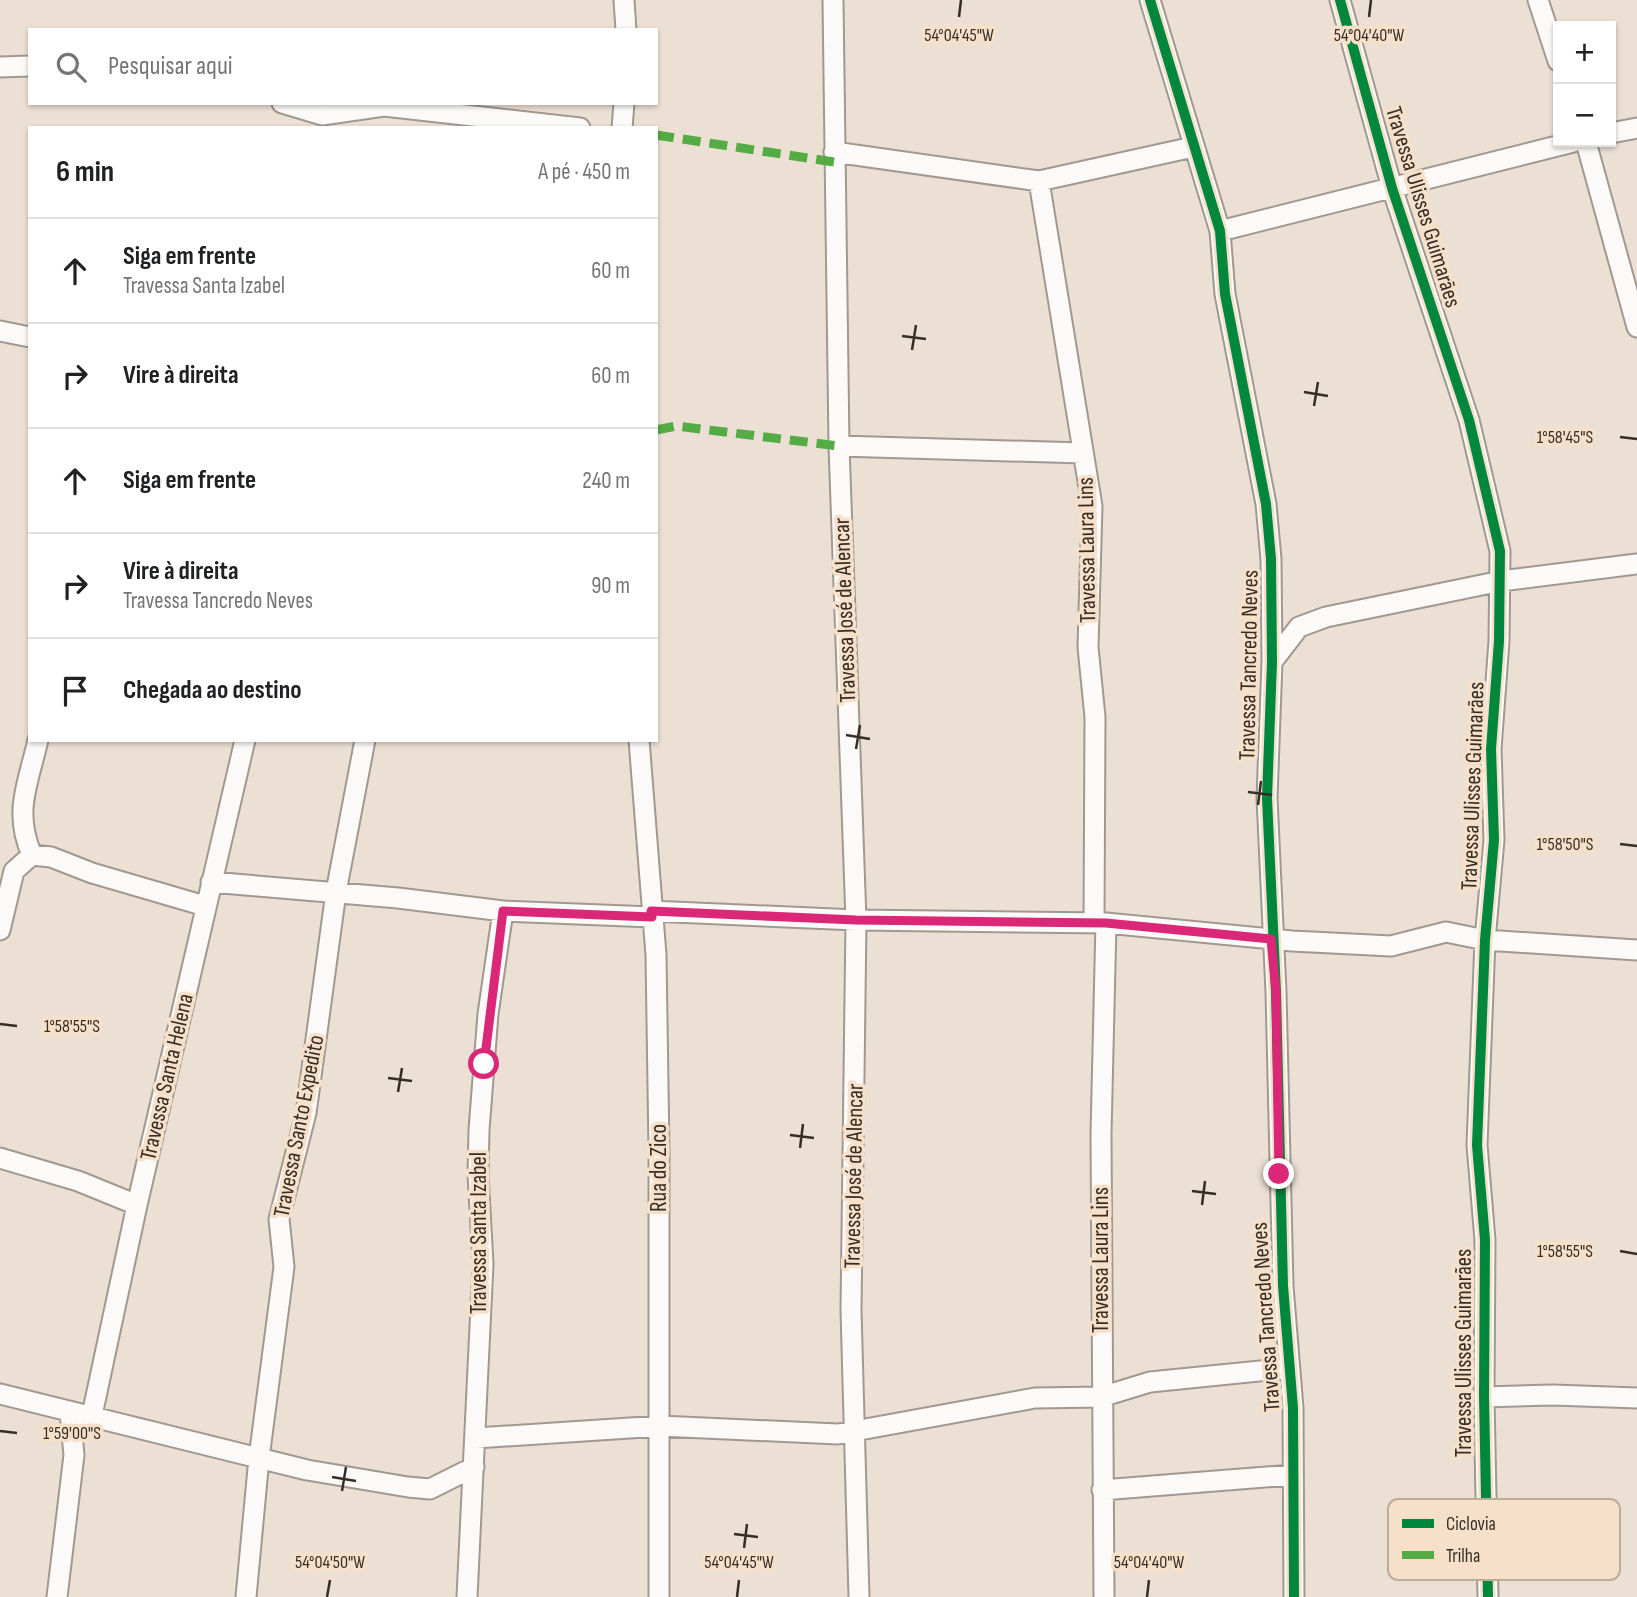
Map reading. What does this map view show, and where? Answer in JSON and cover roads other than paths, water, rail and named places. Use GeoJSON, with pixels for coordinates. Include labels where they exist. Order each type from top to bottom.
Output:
{"type":"FeatureCollection","features":[{"type":"Feature","properties":{"kind":"street"},"geometry":{"type":"LineString","coordinates":[[624,0],[626,28]]}},
{"type":"Feature","properties":{"kind":"street","name":"Travessa José de Alencar"},"geometry":{"type":"LineString","coordinates":[[833,0],[838,446],[856,920],[853,1432],[858,1477],[859,1597]]}},
{"type":"Feature","properties":{"kind":"street","name":"Travessa Tancredo Neves"},"geometry":{"type":"LineString","coordinates":[[1150,0],[1220,231],[1232,338],[1266,504],[1271,559],[1272,662],[1267,798],[1271,939],[1276,992],[1283,1286],[1293,1408],[1294,1597]]}},
{"type":"Feature","properties":{"kind":"street","name":"Travessa Ulisses Guimarães"},"geometry":{"type":"LineString","coordinates":[[1340,0],[1392,188],[1469,420],[1497,531],[1501,581],[1497,692],[1491,748],[1494,840],[1485,940],[1477,1145],[1485,1240],[1486,1499]]}},
{"type":"Feature","properties":{"kind":"street"},"geometry":{"type":"LineString","coordinates":[[1538,0],[1553,46]]}},
{"type":"Feature","properties":{"kind":"street"},"geometry":{"type":"LineString","coordinates":[[0,67],[28,66]]}},
{"type":"Feature","properties":{"kind":"street"},"geometry":{"type":"LineString","coordinates":[[289,105],[322,115],[384,106],[465,122],[542,126]]}},
{"type":"Feature","properties":{"kind":"street"},"geometry":{"type":"LineString","coordinates":[[622,126],[624,105]]}},
{"type":"Feature","properties":{"kind":"street"},"geometry":{"type":"LineString","coordinates":[[1616,132],[1637,128]]}},
{"type":"Feature","properties":{"kind":"street"},"geometry":{"type":"LineString","coordinates":[[834,152],[1039,181],[1193,147]]}},
{"type":"Feature","properties":{"kind":"street"},"geometry":{"type":"LineString","coordinates":[[1220,231],[1553,147]]}},
{"type":"Feature","properties":{"kind":"street"},"geometry":{"type":"LineString","coordinates":[[1587,147],[1637,327]]}},
{"type":"Feature","properties":{"kind":"street","name":"Travessa Laura Lins"},"geometry":{"type":"LineString","coordinates":[[1039,181],[1092,506],[1088,647],[1095,717],[1100,923],[1104,1597]]}},
{"type":"Feature","properties":{"kind":"street"},"geometry":{"type":"LineString","coordinates":[[0,331],[28,337]]}},
{"type":"Feature","properties":{"kind":"street"},"geometry":{"type":"LineString","coordinates":[[838,446],[1083,453]]}},
{"type":"Feature","properties":{"kind":"street"},"geometry":{"type":"LineString","coordinates":[[1272,662],[1294,631],[1316,620],[1501,581],[1637,564]]}},
{"type":"Feature","properties":{"kind":"street"},"geometry":{"type":"LineString","coordinates":[[32,855],[23,832],[21,817],[38,742]]}},
{"type":"Feature","properties":{"kind":"street","name":"Travessa Santa Helena"},"geometry":{"type":"LineString","coordinates":[[93,1415],[137,1205],[245,742]]}},
{"type":"Feature","properties":{"kind":"street","name":"Travessa Santo Expedito"},"geometry":{"type":"LineString","coordinates":[[246,1597],[259,1458],[284,1267],[279,1219],[314,1068],[336,892],[365,742]]}},
{"type":"Feature","properties":{"kind":"street","name":"Rua do Zico"},"geometry":{"type":"LineString","coordinates":[[639,742],[656,955],[659,1123],[659,1597]]}},
{"type":"Feature","properties":{"kind":"street"},"geometry":{"type":"LineString","coordinates":[[0,930],[14,871],[32,855],[51,856],[92,873],[205,906]]}},
{"type":"Feature","properties":{"kind":"street"},"geometry":{"type":"LineString","coordinates":[[211,882],[336,892],[503,911],[1100,923],[1271,939],[1391,946],[1446,932],[1485,940],[1637,950]]}},
{"type":"Feature","properties":{"kind":"street","name":"Travessa Santa Izabel"},"geometry":{"type":"LineString","coordinates":[[467,1597],[483,1264],[478,1174],[479,1129],[488,1014],[503,911]]}},
{"type":"Feature","properties":{"kind":"street"},"geometry":{"type":"LineString","coordinates":[[0,1158],[78,1181],[137,1205]]}},
{"type":"Feature","properties":{"kind":"street"},"geometry":{"type":"LineString","coordinates":[[476,1438],[660,1426],[826,1434],[853,1432],[1035,1398],[1101,1398],[1128,1386],[1150,1381],[1289,1368]]}},
{"type":"Feature","properties":{"kind":"street"},"geometry":{"type":"LineString","coordinates":[[0,1394],[259,1458],[358,1479],[430,1489],[474,1467]]}},
{"type":"Feature","properties":{"kind":"street"},"geometry":{"type":"LineString","coordinates":[[1484,1397],[1553,1395],[1637,1398]]}},
{"type":"Feature","properties":{"kind":"street"},"geometry":{"type":"LineString","coordinates":[[57,1597],[74,1455],[70,1412]]}},
{"type":"Feature","properties":{"kind":"street"},"geometry":{"type":"LineString","coordinates":[[1102,1490],[1292,1475]]}}]}
